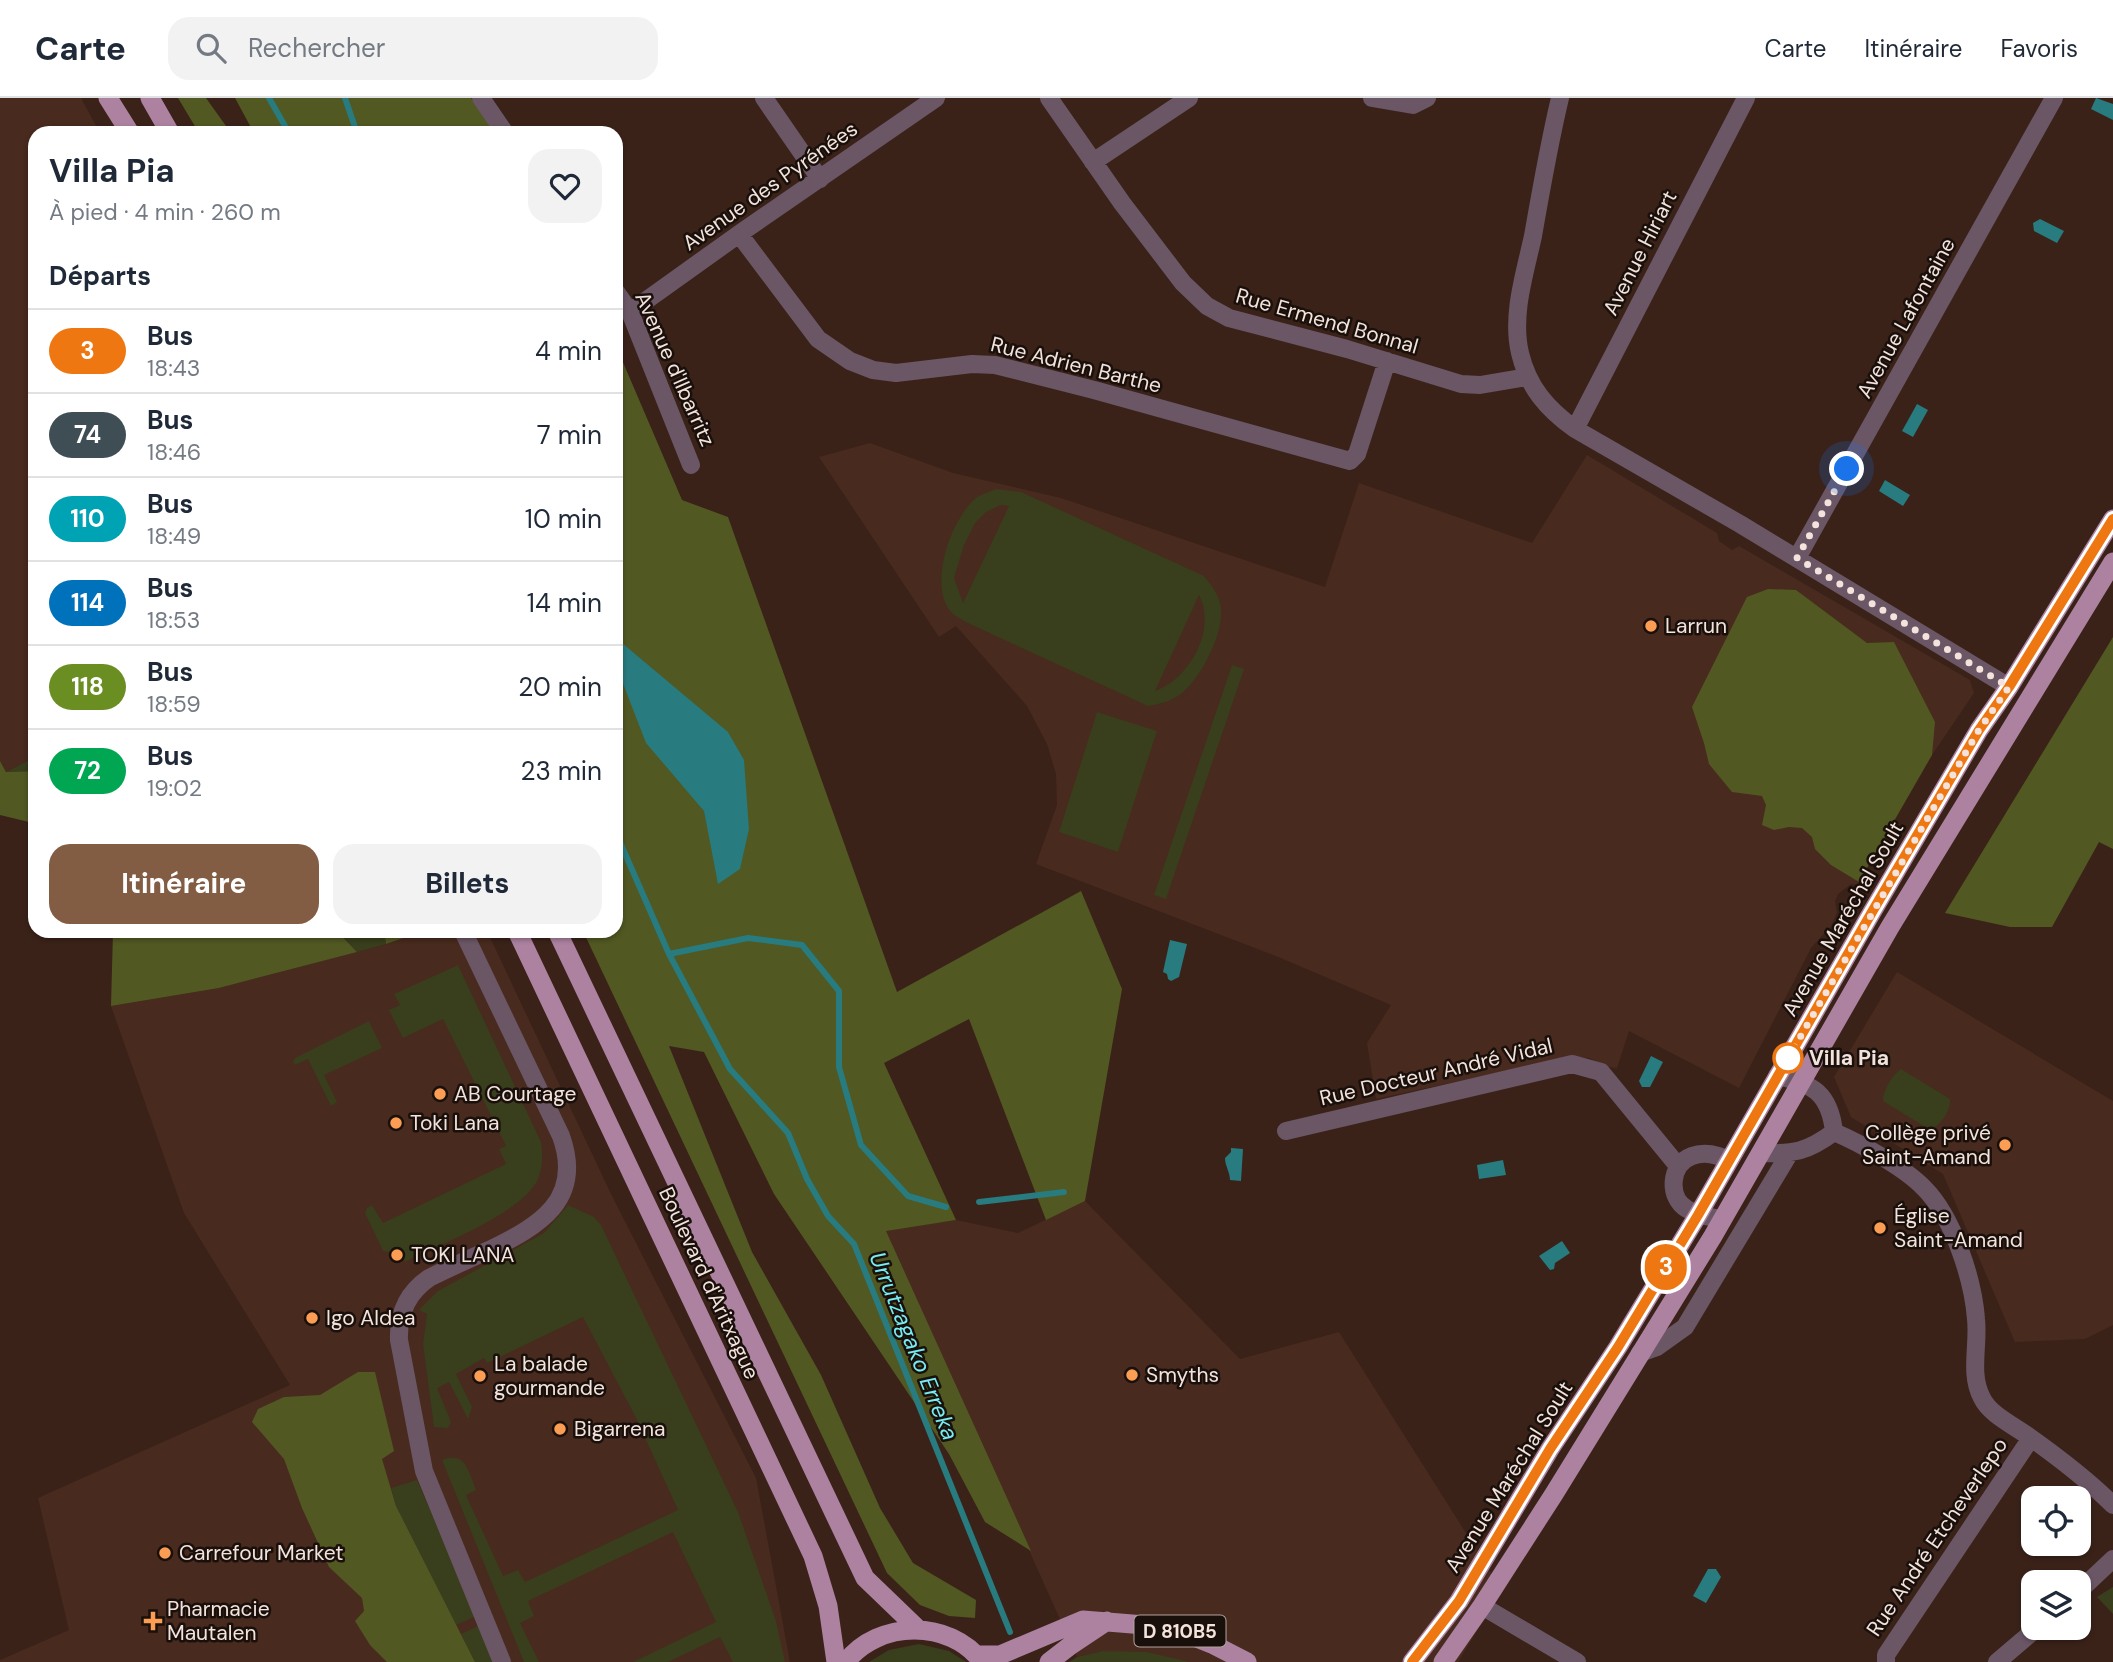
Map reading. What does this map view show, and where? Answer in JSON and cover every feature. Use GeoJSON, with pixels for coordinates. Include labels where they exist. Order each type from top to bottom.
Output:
{"type":"FeatureCollection","features":[{"type":"Feature","properties":{"kind":"main road"},"geometry":{"type":"LineString","coordinates":[[108,98],[126,126]]}},
{"type":"Feature","properties":{"kind":"main road"},"geometry":{"type":"LineString","coordinates":[[150,98],[166,126]]}},
{"type":"Feature","properties":{"kind":"main road","name":"Avenue Maréchal Soult"},"geometry":{"type":"LineString","coordinates":[[1412,1662],[1466,1590],[1550,1449],[1618,1347],[1698,1215],[1979,730],[2009,687],[2113,519]]}},
{"type":"Feature","properties":{"kind":"main road"},"geometry":{"type":"LineString","coordinates":[[1443,1662],[1482,1606],[1723,1219],[1897,915],[2113,562]]}},
{"type":"Feature","properties":{"kind":"main road","name":"Boulevard d'Aritxague"},"geometry":{"type":"LineString","coordinates":[[520,938],[813,1556],[828,1606],[836,1662]]}},
{"type":"Feature","properties":{"kind":"main road","name":"Boulevard d'Aritxague"},"geometry":{"type":"LineString","coordinates":[[560,938],[865,1578],[918,1629]]}},
{"type":"Feature","properties":{"kind":"main road","name":"D 810B5"},"geometry":{"type":"LineString","coordinates":[[979,1658],[1000,1655],[1083,1620],[1169,1627],[1247,1662]]}},
{"type":"Feature","properties":{"kind":"main road","name":"D 810B5"},"geometry":{"type":"LineString","coordinates":[[1049,1662],[1107,1621]]}},
{"type":"Feature","properties":{"kind":"main road"},"geometry":{"type":"LineString","coordinates":[[846,1662],[870,1641],[893,1632],[918,1629],[939,1633],[959,1642],[979,1658]]}},
{"type":"Feature","properties":{"kind":"street"},"geometry":{"type":"LineString","coordinates":[[481,98],[500,126]]}},
{"type":"Feature","properties":{"kind":"street"},"geometry":{"type":"LineString","coordinates":[[764,98],[820,179]]}},
{"type":"Feature","properties":{"kind":"street","name":"Avenue des Pyrénées"},"geometry":{"type":"LineString","coordinates":[[630,312],[936,98]]}},
{"type":"Feature","properties":{"kind":"street","name":"Rue Ermend Bonnal"},"geometry":{"type":"LineString","coordinates":[[1049,98],[1183,283],[1206,306],[1229,318],[1461,384],[1480,385],[1527,377]]}},
{"type":"Feature","properties":{"kind":"street"},"geometry":{"type":"LineString","coordinates":[[1093,162],[1189,98]]}},
{"type":"Feature","properties":{"kind":"street"},"geometry":{"type":"LineString","coordinates":[[1373,98],[1413,105],[1427,98]]}},
{"type":"Feature","properties":{"kind":"street","name":"Avenue Hiriart"},"geometry":{"type":"LineString","coordinates":[[1575,429],[1746,98]]}},
{"type":"Feature","properties":{"kind":"street","name":"Avenue Lafontaine"},"geometry":{"type":"LineString","coordinates":[[1797,558],[2054,98]]}},
{"type":"Feature","properties":{"kind":"street"},"geometry":{"type":"LineString","coordinates":[[1555,99],[1517,315],[1518,345],[1527,377],[1538,396],[1552,412],[1575,429],[1797,558],[2009,687]]}},
{"type":"Feature","properties":{"kind":"street","name":"Rue Adrien Barthe"},"geometry":{"type":"LineString","coordinates":[[739,234],[818,339],[850,361],[873,370],[896,373],[972,363],[995,365],[1350,461],[1357,454],[1387,361]]}},
{"type":"Feature","properties":{"kind":"street","name":"Avenue d'Ilbarritz"},"geometry":{"type":"LineString","coordinates":[[623,302],[630,312],[691,465]]}},
{"type":"Feature","properties":{"kind":"street"},"geometry":{"type":"LineString","coordinates":[[466,938],[568,1155],[568,1173],[554,1208],[542,1220],[518,1236],[429,1278],[418,1286],[406,1303],[398,1327],[424,1471],[502,1662]]}},
{"type":"Feature","properties":{"kind":"street","name":"Rue Docteur André Vidal"},"geometry":{"type":"LineString","coordinates":[[1286,1131],[1572,1064],[1601,1072],[1678,1166]]}},
{"type":"Feature","properties":{"kind":"street"},"geometry":{"type":"LineString","coordinates":[[1777,1076],[1801,1081],[1821,1094],[1830,1106],[1834,1132]]}},
{"type":"Feature","properties":{"kind":"street"},"geometry":{"type":"LineString","coordinates":[[1761,1153],[1789,1154],[1804,1151],[1834,1132]]}},
{"type":"Feature","properties":{"kind":"street"},"geometry":{"type":"LineString","coordinates":[[1834,1132],[1850,1138],[1912,1178],[1924,1187],[1942,1213],[1973,1296],[1977,1322],[1975,1371],[1978,1389],[1987,1406],[2113,1504]]}},
{"type":"Feature","properties":{"kind":"street"},"geometry":{"type":"LineString","coordinates":[[1723,1219],[1698,1215],[1684,1208],[1677,1200],[1673,1184],[1678,1166],[1685,1159],[1702,1153],[1716,1154],[1729,1160]]}},
{"type":"Feature","properties":{"kind":"street"},"geometry":{"type":"LineString","coordinates":[[1640,1353],[1657,1347],[1685,1326],[1789,1154]]}},
{"type":"Feature","properties":{"kind":"street","name":"Rue André Etcheverlepo"},"geometry":{"type":"LineString","coordinates":[[1886,1662],[1886,1656],[2031,1438]]}},
{"type":"Feature","properties":{"kind":"street"},"geometry":{"type":"LineString","coordinates":[[2091,1579],[2113,1556],[2113,1542]]}},
{"type":"Feature","properties":{"kind":"street"},"geometry":{"type":"LineString","coordinates":[[1482,1606],[1577,1662]]}},
{"type":"Feature","properties":{"kind":"street"},"geometry":{"type":"LineString","coordinates":[[1997,1662],[2023,1640]]}},
{"type":"Feature","properties":{"kind":"shaded area"},"geometry":{"type":"Polygon","coordinates":[[[0,98],[81,98],[96,126],[28,126],[28,761],[6,772],[0,761],[0,98]]]}},
{"type":"Feature","properties":{"kind":"shaded area"},"geometry":{"type":"Polygon","coordinates":[[[870,443],[953,473],[1061,498],[1325,587],[1359,483],[1532,543],[1587,455],[1717,533],[1719,541],[1732,550],[1739,546],[1970,680],[1974,693],[1932,755],[1857,885],[1851,884],[1838,894],[1835,901],[1837,913],[1831,926],[1811,948],[1739,1088],[1629,1031],[1617,1068],[1589,1058],[1570,1057],[1376,1099],[1367,1043],[1391,1005],[1276,956],[1036,864],[1057,805],[1056,774],[1047,744],[1027,706],[956,626],[939,637],[819,457],[870,443]]]}},
{"type":"Feature","properties":{"kind":"shaded area"},"geometry":{"type":"Polygon","coordinates":[[[404,938],[490,938],[611,1194],[756,1478],[790,1662],[0,1662],[69,1630],[38,1498],[290,1385],[184,1213],[111,1006],[219,988],[404,938]]]}},
{"type":"Feature","properties":{"kind":"shaded area","name":"Collège privé Saint-Amand"},"geometry":{"type":"Polygon","coordinates":[[[1897,972],[2113,1101],[2113,1325],[2085,1339],[2015,1342],[1943,1174],[1851,1117],[1834,1077],[1897,972]]]}},
{"type":"Feature","properties":{"kind":"shaded area"},"geometry":{"type":"Polygon","coordinates":[[[1085,1201],[1240,1359],[1339,1332],[1502,1590],[1458,1662],[1190,1662],[1102,1651],[1077,1657],[885,1230],[956,1220],[1018,1233],[1085,1201]]]}},
{"type":"Feature","properties":{"kind":"green space"},"geometry":{"type":"Polygon","coordinates":[[[178,98],[206,98],[226,126],[195,126],[178,98]]]}},
{"type":"Feature","properties":{"kind":"green space"},"geometry":{"type":"Polygon","coordinates":[[[235,98],[471,98],[493,126],[250,126],[235,98]]]}},
{"type":"Feature","properties":{"kind":"green space"},"geometry":{"type":"Polygon","coordinates":[[[623,362],[682,500],[728,517],[897,992],[1081,891],[1122,989],[1085,1201],[1046,1220],[969,1019],[884,1063],[956,1220],[886,1231],[1031,1551],[985,1522],[949,1454],[774,1194],[704,1052],[669,1046],[752,1252],[821,1375],[880,1508],[913,1563],[976,1600],[975,1618],[949,1616],[920,1605],[887,1573],[586,938],[623,938],[623,362]]]}},
{"type":"Feature","properties":{"kind":"green space"},"geometry":{"type":"Polygon","coordinates":[[[996,489],[1021,492],[1204,576],[1219,601],[1221,621],[1208,658],[1186,689],[1171,700],[1148,706],[953,614],[945,603],[942,588],[945,554],[958,521],[967,508],[978,497],[996,489]],[[1001,505],[986,512],[975,523],[964,545],[954,578],[963,603],[1009,506],[1001,505]],[[1199,595],[1155,691],[1176,679],[1185,670],[1198,648],[1205,623],[1204,607],[1199,595]]]}},
{"type":"Feature","properties":{"kind":"green space"},"geometry":{"type":"Polygon","coordinates":[[[1768,589],[1796,590],[1867,643],[1894,642],[1935,722],[1932,755],[1859,882],[1831,865],[1815,849],[1812,837],[1802,828],[1774,830],[1762,825],[1766,805],[1762,796],[1732,792],[1709,764],[1692,707],[1747,597],[1768,589]]]}},
{"type":"Feature","properties":{"kind":"green space"},"geometry":{"type":"Polygon","coordinates":[[[2113,637],[2113,849],[2099,842],[2052,927],[2010,927],[1945,913],[2113,637]]]}},
{"type":"Feature","properties":{"kind":"green space"},"geometry":{"type":"Polygon","coordinates":[[[1232,665],[1244,669],[1166,899],[1154,895],[1232,665]]]}},
{"type":"Feature","properties":{"kind":"green space"},"geometry":{"type":"Polygon","coordinates":[[[1097,712],[1157,731],[1118,852],[1059,832],[1097,712]]]}},
{"type":"Feature","properties":{"kind":"green space"},"geometry":{"type":"Polygon","coordinates":[[[0,761],[6,772],[28,771],[28,822],[0,815],[0,761]]]}},
{"type":"Feature","properties":{"kind":"green space"},"geometry":{"type":"Polygon","coordinates":[[[28,761],[28,771],[6,772],[28,761]]]}},
{"type":"Feature","properties":{"kind":"green space"},"geometry":{"type":"Polygon","coordinates":[[[113,938],[344,938],[357,952],[219,988],[111,1006],[113,938]]]}},
{"type":"Feature","properties":{"kind":"green space"},"geometry":{"type":"Polygon","coordinates":[[[344,938],[385,938],[386,944],[357,952],[344,938]]]}},
{"type":"Feature","properties":{"kind":"green space"},"geometry":{"type":"Polygon","coordinates":[[[385,938],[404,938],[386,944],[385,938]]]}},
{"type":"Feature","properties":{"kind":"green space"},"geometry":{"type":"Polygon","coordinates":[[[458,965],[541,1142],[542,1165],[538,1179],[516,1204],[479,1227],[405,1262],[398,1249],[383,1251],[365,1213],[367,1208],[372,1205],[383,1223],[506,1164],[499,1149],[506,1146],[443,1019],[403,1038],[389,1010],[400,1005],[394,994],[458,965]]]}},
{"type":"Feature","properties":{"kind":"green space"},"geometry":{"type":"Polygon","coordinates":[[[369,1021],[382,1048],[324,1075],[337,1102],[331,1106],[308,1059],[295,1065],[293,1061],[369,1021]]]}},
{"type":"Feature","properties":{"kind":"green space"},"geometry":{"type":"Polygon","coordinates":[[[1901,1069],[1950,1099],[1944,1117],[1930,1130],[1883,1101],[1889,1083],[1901,1069]]]}},
{"type":"Feature","properties":{"kind":"green space"},"geometry":{"type":"Polygon","coordinates":[[[568,1205],[594,1217],[601,1225],[738,1512],[776,1621],[785,1662],[733,1662],[720,1637],[668,1662],[633,1662],[716,1622],[673,1532],[528,1601],[534,1616],[520,1623],[539,1662],[524,1662],[442,1460],[456,1458],[465,1464],[476,1490],[466,1495],[503,1576],[518,1570],[525,1582],[678,1510],[635,1416],[583,1317],[487,1363],[484,1358],[456,1374],[472,1407],[468,1419],[449,1382],[437,1388],[451,1422],[448,1428],[434,1427],[423,1344],[427,1314],[419,1310],[438,1291],[544,1233],[568,1205]]]}},
{"type":"Feature","properties":{"kind":"green space"},"geometry":{"type":"Polygon","coordinates":[[[358,1372],[375,1372],[394,1451],[382,1459],[396,1506],[475,1662],[387,1662],[370,1645],[355,1621],[364,1611],[362,1598],[329,1567],[302,1508],[284,1459],[252,1422],[258,1409],[284,1397],[320,1395],[358,1372]]]}},
{"type":"Feature","properties":{"kind":"green space"},"geometry":{"type":"Polygon","coordinates":[[[417,1480],[476,1616],[456,1625],[396,1506],[391,1488],[417,1480]]]}},
{"type":"Feature","properties":{"kind":"green space"},"geometry":{"type":"Polygon","coordinates":[[[2113,1587],[2113,1614],[2097,1597],[2113,1587]]]}},
{"type":"Feature","properties":{"kind":"green space"},"geometry":{"type":"Polygon","coordinates":[[[478,1626],[493,1662],[475,1662],[461,1634],[478,1626]]]}},
{"type":"Feature","properties":{"kind":"green space"},"geometry":{"type":"Polygon","coordinates":[[[919,1644],[949,1651],[966,1662],[869,1662],[889,1650],[919,1644]]]}},
{"type":"Feature","properties":{"kind":"green space"},"geometry":{"type":"Polygon","coordinates":[[[1102,1651],[1147,1652],[1190,1662],[1069,1662],[1077,1657],[1102,1651]]]}},
{"type":"Feature","properties":{"kind":"water"},"geometry":{"type":"Polygon","coordinates":[[[2096,98],[2113,104],[2113,120],[2091,109],[2096,98]]]}},
{"type":"Feature","properties":{"kind":"water"},"geometry":{"type":"Polygon","coordinates":[[[2040,219],[2064,231],[2057,243],[2034,231],[2033,223],[2040,219]]]}},
{"type":"Feature","properties":{"kind":"water"},"geometry":{"type":"Polygon","coordinates":[[[1917,404],[1928,410],[1913,437],[1902,431],[1917,404]]]}},
{"type":"Feature","properties":{"kind":"water"},"geometry":{"type":"Polygon","coordinates":[[[1885,480],[1910,495],[1903,506],[1879,491],[1885,480]]]}},
{"type":"Feature","properties":{"kind":"water"},"geometry":{"type":"Polygon","coordinates":[[[623,644],[728,732],[744,760],[749,829],[740,869],[718,884],[704,811],[646,743],[623,684],[623,644]]]}},
{"type":"Feature","properties":{"kind":"water"},"geometry":{"type":"Polygon","coordinates":[[[1170,940],[1187,944],[1179,977],[1171,981],[1163,972],[1170,940]]]}},
{"type":"Feature","properties":{"kind":"water"},"geometry":{"type":"Polygon","coordinates":[[[1651,1056],[1663,1062],[1650,1087],[1642,1087],[1639,1081],[1651,1056]]]}},
{"type":"Feature","properties":{"kind":"water"},"geometry":{"type":"Polygon","coordinates":[[[1231,1148],[1243,1149],[1241,1181],[1230,1180],[1225,1158],[1231,1148]]]}},
{"type":"Feature","properties":{"kind":"water"},"geometry":{"type":"Polygon","coordinates":[[[1503,1160],[1506,1175],[1479,1179],[1477,1165],[1503,1160]]]}},
{"type":"Feature","properties":{"kind":"water"},"geometry":{"type":"Polygon","coordinates":[[[1562,1241],[1570,1253],[1550,1270],[1539,1256],[1562,1241]]]}},
{"type":"Feature","properties":{"kind":"water"},"geometry":{"type":"Polygon","coordinates":[[[1708,1569],[1716,1569],[1721,1577],[1706,1603],[1693,1596],[1708,1569]]]}},
{"type":"Feature","properties":{"kind":"waterway","name":"Urrutzagako Erreka"},"geometry":{"type":"LineString","coordinates":[[269,98],[285,126]]}},
{"type":"Feature","properties":{"kind":"waterway"},"geometry":{"type":"LineString","coordinates":[[345,98],[355,126]]}},
{"type":"Feature","properties":{"kind":"waterway","name":"Urrutzagako Erreka"},"geometry":{"type":"LineString","coordinates":[[623,849],[669,954],[730,1069],[788,1133],[807,1179],[828,1216],[854,1244],[1010,1632]]}},
{"type":"Feature","properties":{"kind":"waterway"},"geometry":{"type":"LineString","coordinates":[[669,954],[748,938],[802,945],[839,991],[839,1067],[861,1145],[908,1196],[946,1207]]}},
{"type":"Feature","properties":{"kind":"waterway"},"geometry":{"type":"LineString","coordinates":[[979,1202],[1064,1192]]}},
{"type":"Feature","properties":{"kind":"bus line","name":"3"},"geometry":{"type":"LineString","coordinates":[[1412,1662],[1459,1601],[1550,1449],[1618,1347],[1698,1215],[1979,730],[2009,687],[2113,519]]}},
{"type":"Feature","properties":{"kind":"place","name":"Larrun"},"geometry":{"type":"Point","coordinates":[1651,626]}},
{"type":"Feature","properties":{"kind":"place","name":"Villa Pia"},"geometry":{"type":"Point","coordinates":[1788,1058]}},
{"type":"Feature","properties":{"kind":"place","name":"AB Courtage"},"geometry":{"type":"Point","coordinates":[440,1094]}},
{"type":"Feature","properties":{"kind":"place","name":"Toki Lana"},"geometry":{"type":"Point","coordinates":[396,1123]}},
{"type":"Feature","properties":{"kind":"place","name":"Collège privé Saint-Amand"},"geometry":{"type":"Point","coordinates":[2005,1145]}},
{"type":"Feature","properties":{"kind":"place","name":"Église Saint-Amand"},"geometry":{"type":"Point","coordinates":[1880,1228]}},
{"type":"Feature","properties":{"kind":"place","name":"TOKI LANA"},"geometry":{"type":"Point","coordinates":[397,1255]}},
{"type":"Feature","properties":{"kind":"place","name":"Igo Aldea"},"geometry":{"type":"Point","coordinates":[312,1318]}},
{"type":"Feature","properties":{"kind":"place","name":"Smyths"},"geometry":{"type":"Point","coordinates":[1132,1375]}},
{"type":"Feature","properties":{"kind":"place","name":"La balade gourmande"},"geometry":{"type":"Point","coordinates":[480,1376]}},
{"type":"Feature","properties":{"kind":"place","name":"Bigarrena"},"geometry":{"type":"Point","coordinates":[560,1429]}},
{"type":"Feature","properties":{"kind":"place","name":"Carrefour Market"},"geometry":{"type":"Point","coordinates":[165,1553]}},
{"type":"Feature","properties":{"kind":"place","name":"Pharmacie Mautalen"},"geometry":{"type":"Point","coordinates":[153,1621]}},
{"type":"Feature","properties":{"kind":"route"},"geometry":{"type":"LineString","coordinates":[[1788,1058],[1979,730],[2009,687],[1797,558],[1847,469]]}}]}
